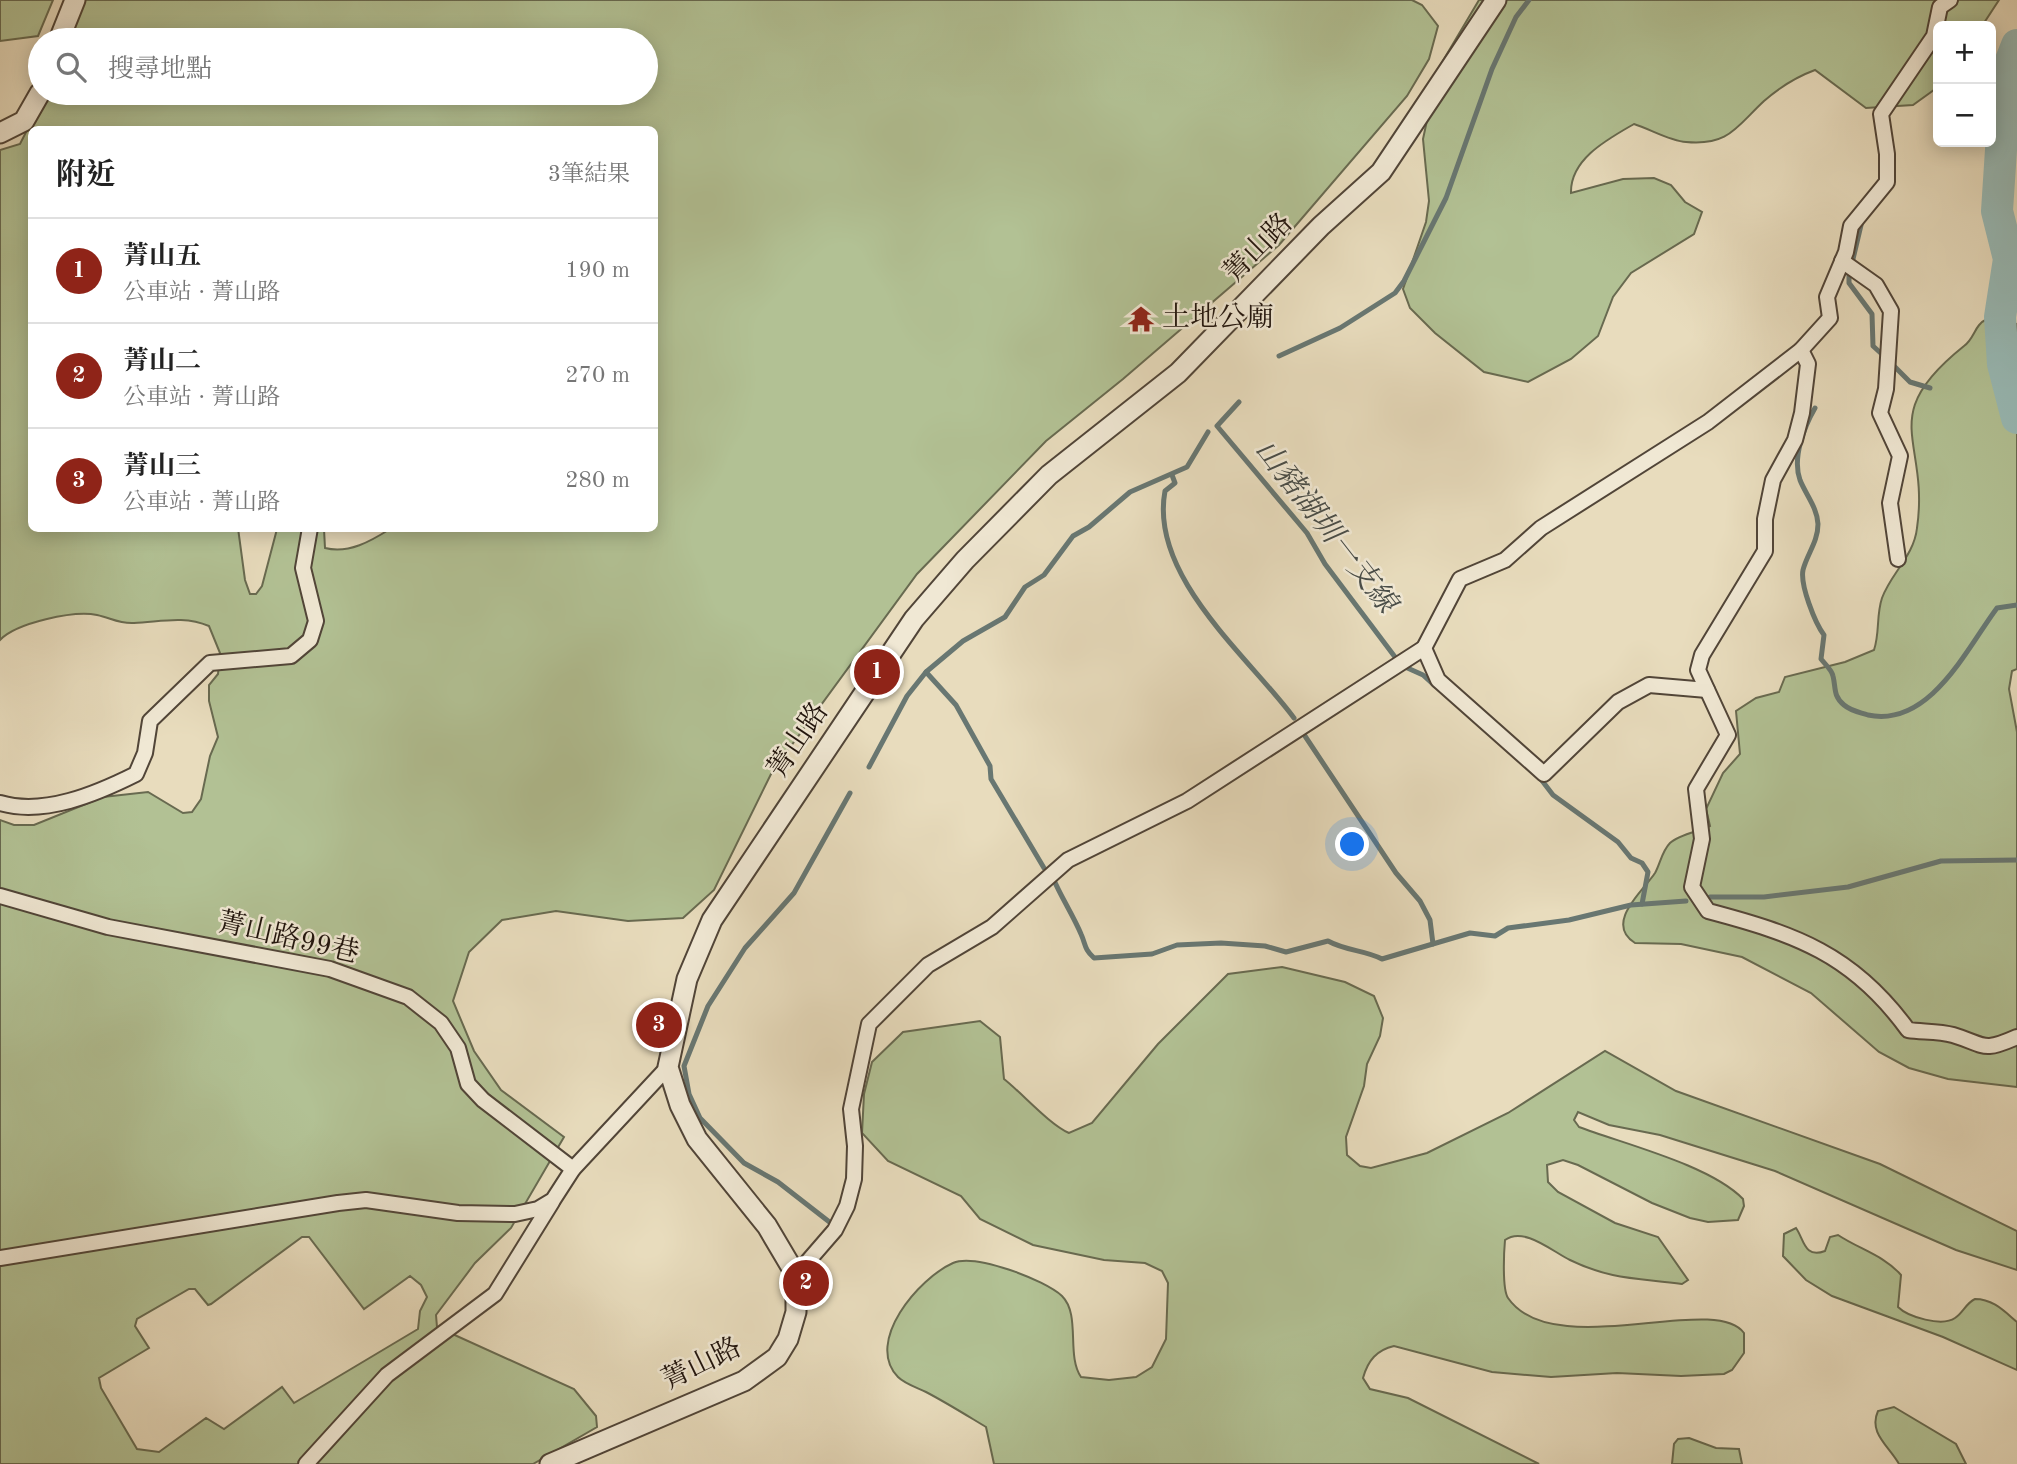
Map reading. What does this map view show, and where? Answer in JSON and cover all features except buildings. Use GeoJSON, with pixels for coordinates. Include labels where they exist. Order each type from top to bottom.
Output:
{"type":"FeatureCollection","features":[{"type":"Feature","properties":{"kind":"street"},"geometry":{"type":"LineString","coordinates":[[64,28],[75,0]]}},
{"type":"Feature","properties":{"kind":"street","name":"菁山路"},"geometry":{"type":"LineString","coordinates":[[550,1464],[744,1381],[777,1357],[788,1339],[796,1312],[796,1275],[767,1226],[697,1139],[680,1105],[668,1067],[687,979],[712,920],[914,619],[965,560],[1049,475],[1178,373],[1321,226],[1381,172],[1496,0]]}},
{"type":"Feature","properties":{"kind":"street"},"geometry":{"type":"LineString","coordinates":[[796,1275],[835,1230],[847,1206],[854,1179],[855,1146],[850,1110],[869,1024],[928,965],[992,927],[1068,860],[1187,801],[1424,648],[1460,579],[1504,560],[1541,528],[1708,422],[1801,350],[1829,318],[1827,297],[1842,261],[1851,226],[1886,182],[1887,154],[1881,114],[1934,36],[1940,7],[1950,0]]}},
{"type":"Feature","properties":{"kind":"street"},"geometry":{"type":"LineString","coordinates":[[0,133],[23,121],[33,105]]}},
{"type":"Feature","properties":{"kind":"street"},"geometry":{"type":"LineString","coordinates":[[1842,261],[1876,285],[1891,311],[1886,389],[1880,413],[1900,456],[1890,503],[1898,559]]}},
{"type":"Feature","properties":{"kind":"street"},"geometry":{"type":"LineString","coordinates":[[1801,350],[1808,364],[1802,413],[1795,440],[1773,480],[1765,520],[1765,551],[1702,655],[1698,670],[1728,735],[1696,789],[1702,839],[1692,887],[1708,911],[1774,929],[1833,956],[1885,999],[1908,1030],[1953,1035],[1975,1046],[1997,1046],[2017,1037]]}},
{"type":"Feature","properties":{"kind":"street"},"geometry":{"type":"LineString","coordinates":[[0,803],[19,809],[42,808],[112,786],[136,774],[145,753],[150,721],[210,663],[292,656],[310,640],[316,621],[303,568],[309,532]]}},
{"type":"Feature","properties":{"kind":"street"},"geometry":{"type":"LineString","coordinates":[[1424,648],[1438,680],[1544,774],[1618,702],[1649,685],[1707,690]]}},
{"type":"Feature","properties":{"kind":"street","name":"菁山路99巷"},"geometry":{"type":"LineString","coordinates":[[0,896],[108,927],[330,969],[408,998],[441,1023],[458,1048],[468,1084],[483,1100],[573,1169]]}},
{"type":"Feature","properties":{"kind":"street"},"geometry":{"type":"LineString","coordinates":[[306,1464],[387,1375],[495,1294],[573,1169],[668,1067]]}},
{"type":"Feature","properties":{"kind":"street"},"geometry":{"type":"LineString","coordinates":[[0,1258],[366,1200],[449,1212],[514,1214],[538,1209],[553,1200]]}},
{"type":"Feature","properties":{"kind":"green space"},"geometry":{"type":"Polygon","coordinates":[[[0,0],[53,0],[41,28],[28,28],[28,37],[0,41],[0,0]]]}},
{"type":"Feature","properties":{"kind":"green space"},"geometry":{"type":"Polygon","coordinates":[[[84,0],[1412,0],[1422,5],[1438,26],[1429,59],[1407,96],[1279,245],[1123,379],[1046,441],[917,574],[772,772],[714,890],[683,918],[628,921],[556,911],[502,920],[469,952],[453,1001],[474,1051],[501,1090],[564,1137],[511,1228],[475,1263],[436,1315],[437,1327],[574,1389],[596,1416],[597,1427],[533,1464],[0,1464],[0,820],[14,825],[34,825],[103,797],[148,792],[183,813],[192,812],[201,799],[210,756],[218,737],[209,701],[209,685],[218,674],[220,653],[209,626],[199,623],[172,620],[129,623],[87,614],[60,616],[32,623],[0,640],[0,150],[20,144],[28,128],[28,532],[239,532],[245,580],[250,594],[256,594],[262,586],[276,532],[324,532],[325,548],[343,549],[359,545],[385,532],[658,532],[658,126],[29,126],[40,105],[658,105],[658,28],[71,28],[84,0]],[[302,1237],[211,1304],[208,1305],[195,1289],[189,1289],[137,1319],[135,1326],[149,1348],[99,1378],[101,1388],[137,1449],[159,1452],[206,1418],[224,1429],[282,1387],[294,1403],[418,1329],[420,1311],[427,1297],[421,1285],[410,1276],[364,1309],[309,1237],[302,1237]]]}},
{"type":"Feature","properties":{"kind":"green space"},"geometry":{"type":"Polygon","coordinates":[[[1479,0],[1999,0],[1985,21],[1933,21],[1933,91],[1913,105],[1866,108],[1815,70],[1776,91],[1731,133],[1722,138],[1701,142],[1680,141],[1634,124],[1592,151],[1577,170],[1571,193],[1623,179],[1654,178],[1671,185],[1685,202],[1702,212],[1694,234],[1631,273],[1613,297],[1598,336],[1571,359],[1528,382],[1484,372],[1435,333],[1410,308],[1403,289],[1426,222],[1429,201],[1423,139],[1438,69],[1479,0]]]}},
{"type":"Feature","properties":{"kind":"green space"},"geometry":{"type":"Polygon","coordinates":[[[1987,319],[2017,324],[2017,669],[2012,671],[2009,689],[2017,732],[2017,1087],[1948,1079],[1909,1068],[1879,1052],[1811,993],[1742,957],[1681,944],[1635,943],[1626,935],[1623,926],[1629,906],[1655,873],[1667,846],[1683,835],[1710,826],[1706,809],[1723,773],[1740,754],[1736,711],[1756,698],[1779,692],[1785,677],[1845,662],[1874,650],[1882,598],[1912,547],[1917,528],[1919,497],[1912,430],[1913,411],[1921,392],[1937,371],[1968,343],[1979,325],[1987,319]]]}},
{"type":"Feature","properties":{"kind":"green space"},"geometry":{"type":"Polygon","coordinates":[[[1282,967],[1345,982],[1374,996],[1383,1018],[1380,1036],[1367,1064],[1364,1086],[1346,1137],[1347,1155],[1360,1166],[1371,1168],[1427,1153],[1508,1113],[1605,1051],[1676,1091],[1880,1164],[2017,1231],[2017,1270],[1956,1250],[1775,1171],[1660,1135],[1609,1125],[1578,1112],[1574,1120],[1579,1127],[1666,1157],[1710,1176],[1743,1199],[1744,1206],[1738,1220],[1708,1222],[1652,1203],[1578,1165],[1563,1160],[1547,1165],[1548,1182],[1558,1192],[1615,1223],[1658,1237],[1688,1280],[1682,1284],[1612,1275],[1585,1267],[1547,1246],[1521,1236],[1505,1240],[1504,1279],[1508,1298],[1530,1316],[1560,1325],[1595,1327],[1701,1319],[1727,1322],[1744,1333],[1744,1353],[1732,1370],[1724,1374],[1681,1376],[1617,1373],[1551,1377],[1492,1372],[1394,1346],[1378,1353],[1368,1366],[1363,1378],[1370,1389],[1408,1398],[1539,1464],[994,1464],[986,1427],[934,1396],[904,1382],[889,1363],[887,1347],[891,1330],[900,1312],[925,1282],[953,1263],[963,1261],[993,1265],[1041,1283],[1062,1296],[1068,1304],[1074,1358],[1081,1377],[1109,1380],[1136,1377],[1152,1367],[1166,1339],[1168,1283],[1162,1271],[1145,1263],[1104,1260],[1033,1245],[980,1219],[961,1196],[888,1161],[862,1133],[864,1094],[872,1062],[903,1032],[980,1021],[1000,1037],[1004,1079],[1045,1116],[1069,1133],[1092,1123],[1158,1044],[1228,974],[1282,967]]]}},
{"type":"Feature","properties":{"kind":"green space"},"geometry":{"type":"Polygon","coordinates":[[[1796,1228],[1806,1247],[1813,1252],[1825,1251],[1830,1237],[1838,1235],[1895,1268],[1901,1275],[1898,1307],[1917,1317],[1949,1321],[1975,1299],[1998,1306],[2017,1322],[2017,1370],[1943,1337],[1832,1296],[1806,1280],[1783,1256],[1784,1234],[1796,1228]]]}},
{"type":"Feature","properties":{"kind":"green space"},"geometry":{"type":"Polygon","coordinates":[[[1894,1407],[1956,1444],[1966,1464],[1899,1464],[1881,1439],[1876,1426],[1878,1411],[1894,1407]]]}},
{"type":"Feature","properties":{"kind":"green space"},"geometry":{"type":"Polygon","coordinates":[[[1689,1438],[1716,1448],[1739,1449],[1742,1464],[1672,1464],[1674,1444],[1678,1439],[1689,1438]]]}},
{"type":"Feature","properties":{"kind":"waterway"},"geometry":{"type":"LineString","coordinates":[[1279,356],[1340,328],[1395,293],[1404,281],[1446,198],[1492,69],[1516,17],[1529,0]]}},
{"type":"Feature","properties":{"kind":"waterway"},"geometry":{"type":"LineString","coordinates":[[2017,45],[2006,73],[1997,211],[2009,259],[2000,317],[2003,364],[2017,418]]}},
{"type":"Feature","properties":{"kind":"waterway"},"geometry":{"type":"LineString","coordinates":[[1853,259],[1862,221]]}},
{"type":"Feature","properties":{"kind":"waterway"},"geometry":{"type":"LineString","coordinates":[[1849,269],[1849,283],[1872,314],[1873,346],[1885,357]]}},
{"type":"Feature","properties":{"kind":"waterway"},"geometry":{"type":"LineString","coordinates":[[1893,365],[1910,382],[1930,388]]}},
{"type":"Feature","properties":{"kind":"waterway","name":"山豬湖圳一支線"},"geometry":{"type":"LineString","coordinates":[[1239,402],[1217,426],[1307,533],[1325,564],[1395,657]]}},
{"type":"Feature","properties":{"kind":"waterway"},"geometry":{"type":"LineString","coordinates":[[1815,408],[1803,433],[1797,462],[1800,480],[1818,524],[1803,577],[1809,604],[1824,635],[1821,659],[1830,669],[1840,702],[1849,709],[1868,715],[1890,716],[1910,709],[1928,697],[1944,681],[1997,608],[2017,605]]}},
{"type":"Feature","properties":{"kind":"waterway"},"geometry":{"type":"LineString","coordinates":[[869,767],[907,696],[926,672],[963,641],[1005,617],[1025,587],[1044,575],[1073,536],[1089,527],[1130,492],[1187,467],[1208,432]]}},
{"type":"Feature","properties":{"kind":"waterway"},"geometry":{"type":"LineString","coordinates":[[1172,475],[1175,483],[1165,491],[1164,523],[1172,554],[1187,584],[1206,613],[1294,718]]}},
{"type":"Feature","properties":{"kind":"waterway"},"geometry":{"type":"LineString","coordinates":[[1403,666],[1423,675],[1435,686]]}},
{"type":"Feature","properties":{"kind":"waterway"},"geometry":{"type":"LineString","coordinates":[[926,672],[956,705],[990,766],[991,779],[1044,868]]}},
{"type":"Feature","properties":{"kind":"waterway"},"geometry":{"type":"LineString","coordinates":[[1301,730],[1396,873],[1420,901],[1430,920],[1433,944]]}},
{"type":"Feature","properties":{"kind":"waterway"},"geometry":{"type":"LineString","coordinates":[[1540,778],[1553,795],[1618,842],[1631,858],[1642,863],[1648,872],[1642,904]]}},
{"type":"Feature","properties":{"kind":"waterway"},"geometry":{"type":"LineString","coordinates":[[832,1224],[778,1182],[744,1163],[700,1118],[689,1094],[684,1066],[708,1006],[745,948],[794,893],[850,793]]}},
{"type":"Feature","properties":{"kind":"waterway"},"geometry":{"type":"LineString","coordinates":[[1710,897],[1764,897],[1848,887],[1941,861],[2017,860]]}},
{"type":"Feature","properties":{"kind":"waterway"},"geometry":{"type":"LineString","coordinates":[[1053,878],[1087,949],[1094,958],[1152,954],[1177,945],[1221,943],[1265,946],[1286,952],[1328,941],[1382,959],[1470,933],[1495,936],[1508,928],[1569,920],[1631,905],[1686,901]]}},
{"type":"Feature","properties":{"kind":"place","name":"土地公廟"},"geometry":{"type":"Point","coordinates":[1141,319]}},
{"type":"Feature","properties":{"kind":"place","name":"菁山五"},"geometry":{"type":"Point","coordinates":[877,672]}},
{"type":"Feature","properties":{"kind":"place","name":"菁山三"},"geometry":{"type":"Point","coordinates":[659,1025]}},
{"type":"Feature","properties":{"kind":"place","name":"菁山二"},"geometry":{"type":"Point","coordinates":[806,1283]}}]}
